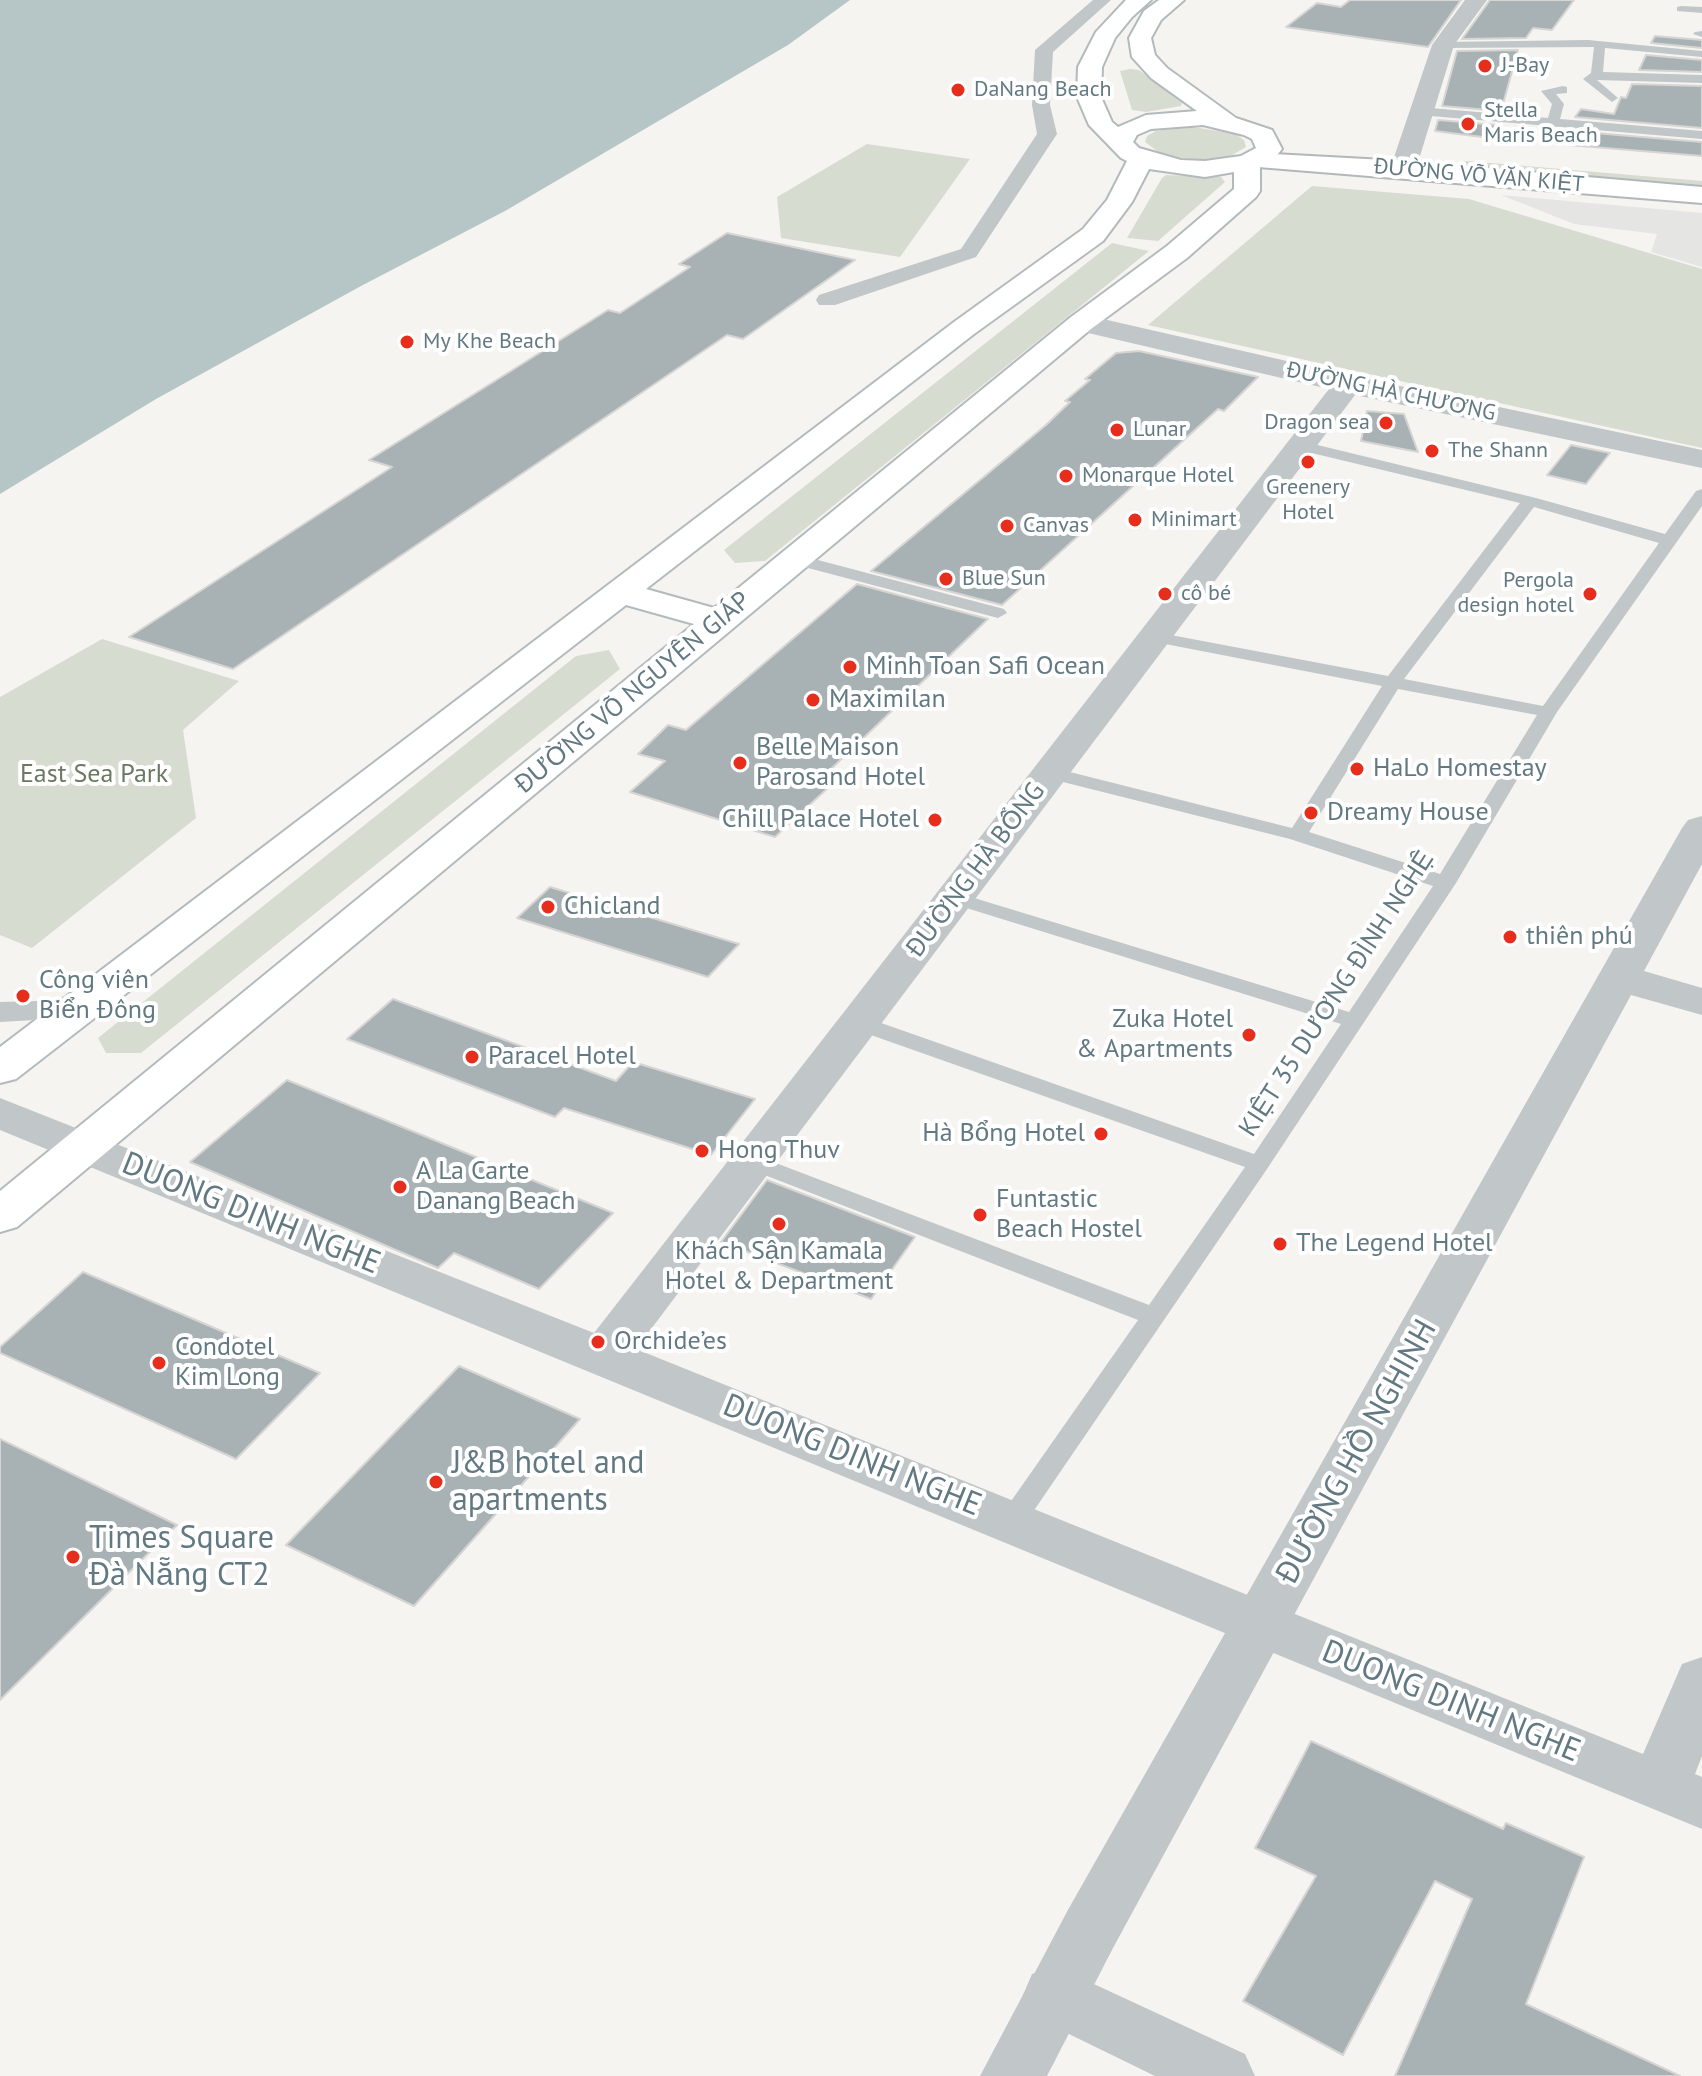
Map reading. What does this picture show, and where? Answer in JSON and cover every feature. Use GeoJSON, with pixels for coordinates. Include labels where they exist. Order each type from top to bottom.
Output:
{"type":"FeatureCollection","features":[{"type":"Feature","properties":{"kind":"main road"},"geometry":{"type":"LineString","coordinates":[[1140,0],[1124,12],[1104,37],[1090,67],[1089,97],[1101,125],[1131,150],[1170,166],[1205,169],[1255,153],[1227,122],[1168,80],[1144,57],[1140,38],[1152,16],[1173,0]]}},
{"type":"Feature","properties":{"kind":"main road"},"geometry":{"type":"LineString","coordinates":[[0,1069],[964,328],[1093,235],[1119,202],[1131,150],[1128,130],[1159,120],[1187,118],[1227,122]]}},
{"type":"Feature","properties":{"kind":"main road","name":"ĐƯỜNG VÕ VĂN KIỆT"},"geometry":{"type":"LineString","coordinates":[[1255,153],[1300,139],[1406,159],[1702,195]]}},
{"type":"Feature","properties":{"kind":"main road","name":"ĐƯỜNG VÕ VĂN KIỆT"},"geometry":{"type":"LineString","coordinates":[[1255,153],[1702,172]]}},
{"type":"Feature","properties":{"kind":"main road","name":"ĐƯỜNG VÕ NGUYÊN GIÁP"},"geometry":{"type":"LineString","coordinates":[[0,1216],[1081,323],[1177,252],[1247,191],[1255,153]]}},
{"type":"Feature","properties":{"kind":"main road"},"geometry":{"type":"LineString","coordinates":[[623,593],[721,621]]}},
{"type":"Feature","properties":{"kind":"street"},"geometry":{"type":"LineString","coordinates":[[827,300],[969,253],[1047,134],[1041,105],[1044,50],[1103,0]]}},
{"type":"Feature","properties":{"kind":"street"},"geometry":{"type":"LineString","coordinates":[[1406,159],[1419,111],[1443,45],[1476,0]]}},
{"type":"Feature","properties":{"kind":"street","name":"ĐƯỜNG HÀ CHƯƠNG"},"geometry":{"type":"LineString","coordinates":[[1081,323],[1702,459]]}},
{"type":"Feature","properties":{"kind":"street","name":"ĐƯỜNG HÀ BỔNG"},"geometry":{"type":"LineString","coordinates":[[604,1356],[1301,446],[1362,383]]}},
{"type":"Feature","properties":{"kind":"street","name":"ĐƯỜNG HỒ NGHINH"},"geometry":{"type":"LineString","coordinates":[[1013,2076],[1702,828]]}},
{"type":"Feature","properties":{"kind":"street"},"geometry":{"type":"LineString","coordinates":[[1621,978],[1702,1002]]}},
{"type":"Feature","properties":{"kind":"street"},"geometry":{"type":"LineString","coordinates":[[0,1012],[76,1010]]}},
{"type":"Feature","properties":{"kind":"street","name":"DUONG DINH NGHE"},"geometry":{"type":"LineString","coordinates":[[0,1113],[1012,1521],[1681,1796]]}},
{"type":"Feature","properties":{"kind":"street"},"geometry":{"type":"LineString","coordinates":[[1681,1796],[1702,1680]]}},
{"type":"Feature","properties":{"kind":"street"},"geometry":{"type":"LineString","coordinates":[[1055,1995],[1222,2076]]}},
{"type":"Feature","properties":{"kind":"lane"},"geometry":{"type":"LineString","coordinates":[[1681,9],[1702,10]]}},
{"type":"Feature","properties":{"kind":"lane"},"geometry":{"type":"LineString","coordinates":[[1443,45],[1600,45],[1702,54]]}},
{"type":"Feature","properties":{"kind":"lane"},"geometry":{"type":"LineString","coordinates":[[1597,75],[1600,45]]}},
{"type":"Feature","properties":{"kind":"lane"},"geometry":{"type":"LineString","coordinates":[[1612,98],[1589,79],[1597,75],[1702,79]]}},
{"type":"Feature","properties":{"kind":"lane"},"geometry":{"type":"LineString","coordinates":[[1553,122],[1558,104],[1547,91],[1563,90]]}},
{"type":"Feature","properties":{"kind":"lane"},"geometry":{"type":"LineString","coordinates":[[1419,111],[1702,135]]}},
{"type":"Feature","properties":{"kind":"lane"},"geometry":{"type":"LineString","coordinates":[[1301,446],[1530,501],[1670,541]]}},
{"type":"Feature","properties":{"kind":"lane","name":"KIỆT 35 DƯƠNG ĐÌNH NGHỆ"},"geometry":{"type":"LineString","coordinates":[[1012,1521],[1259,1164],[1446,883],[1548,712],[1702,494]]}},
{"type":"Feature","properties":{"kind":"lane"},"geometry":{"type":"LineString","coordinates":[[1297,835],[1393,682],[1530,501]]}},
{"type":"Feature","properties":{"kind":"lane"},"geometry":{"type":"LineString","coordinates":[[795,559],[998,613]]}},
{"type":"Feature","properties":{"kind":"lane"},"geometry":{"type":"LineString","coordinates":[[1155,637],[1548,712]]}},
{"type":"Feature","properties":{"kind":"lane"},"geometry":{"type":"LineString","coordinates":[[1050,773],[1297,835],[1446,883]]}},
{"type":"Feature","properties":{"kind":"lane"},"geometry":{"type":"LineString","coordinates":[[954,898],[1354,1021]]}},
{"type":"Feature","properties":{"kind":"lane"},"geometry":{"type":"LineString","coordinates":[[859,1023],[1259,1164]]}},
{"type":"Feature","properties":{"kind":"lane"},"geometry":{"type":"LineString","coordinates":[[752,1162],[1153,1316]]}},
{"type":"Feature","properties":{"kind":"shaded area"},"geometry":{"type":"Polygon","coordinates":[[[0,0],[850,0],[788,45],[505,211],[156,399],[0,494],[0,0]]]}},
{"type":"Feature","properties":{"kind":"shaded area"},"geometry":{"type":"Polygon","coordinates":[[[1501,195],[1702,213],[1702,267],[1651,252],[1657,234],[1574,224],[1501,195]]]}},
{"type":"Feature","properties":{"kind":"green space"},"geometry":{"type":"Polygon","coordinates":[[[1139,70],[1182,103],[1181,106],[1146,112],[1132,110],[1120,71],[1139,70]]]}},
{"type":"Feature","properties":{"kind":"green space"},"geometry":{"type":"Polygon","coordinates":[[[1187,126],[1236,134],[1244,140],[1246,147],[1229,157],[1194,160],[1161,154],[1145,142],[1147,136],[1156,131],[1187,126]]]}},
{"type":"Feature","properties":{"kind":"green space"},"geometry":{"type":"Polygon","coordinates":[[[867,144],[970,159],[900,257],[781,238],[777,197],[867,144]]]}},
{"type":"Feature","properties":{"kind":"green space"},"geometry":{"type":"Polygon","coordinates":[[[1467,161],[1702,181],[1702,188],[1464,167],[1457,163],[1467,161]]]}},
{"type":"Feature","properties":{"kind":"green space"},"geometry":{"type":"Polygon","coordinates":[[[1166,175],[1221,177],[1225,182],[1158,241],[1127,238],[1162,178],[1166,175]]]}},
{"type":"Feature","properties":{"kind":"green space"},"geometry":{"type":"Polygon","coordinates":[[[1312,186],[1469,199],[1702,269],[1702,448],[1148,325],[1312,186]]]}},
{"type":"Feature","properties":{"kind":"green space"},"geometry":{"type":"Polygon","coordinates":[[[1112,243],[1149,251],[765,561],[735,563],[724,550],[1112,243]]]}},
{"type":"Feature","properties":{"kind":"green space","name":"East Sea Park"},"geometry":{"type":"Polygon","coordinates":[[[102,639],[239,681],[183,730],[196,818],[32,948],[0,935],[0,697],[102,639]]]}},
{"type":"Feature","properties":{"kind":"green space"},"geometry":{"type":"Polygon","coordinates":[[[609,650],[620,669],[141,1053],[106,1053],[98,1038],[576,656],[609,650]]]}},
{"type":"Feature","properties":{"kind":"building"},"geometry":{"type":"Polygon","coordinates":[[[1350,0],[1461,0],[1428,47],[1286,27],[1317,3],[1341,7],[1350,0]]]}},
{"type":"Feature","properties":{"kind":"building"},"geometry":{"type":"Polygon","coordinates":[[[1490,0],[1574,0],[1552,30],[1533,28],[1526,38],[1462,39],[1490,0]]]}},
{"type":"Feature","properties":{"kind":"building"},"geometry":{"type":"Polygon","coordinates":[[[1655,36],[1702,40],[1702,48],[1651,43],[1655,36]]]}},
{"type":"Feature","properties":{"kind":"building"},"geometry":{"type":"Polygon","coordinates":[[[1518,50],[1501,111],[1442,106],[1457,51],[1518,50]]]}},
{"type":"Feature","properties":{"kind":"building"},"geometry":{"type":"Polygon","coordinates":[[[1646,55],[1702,60],[1702,72],[1639,70],[1646,55]]]}},
{"type":"Feature","properties":{"kind":"building"},"geometry":{"type":"Polygon","coordinates":[[[1632,84],[1702,86],[1702,128],[1575,117],[1581,109],[1614,114],[1621,97],[1626,98],[1632,84]]]}},
{"type":"Feature","properties":{"kind":"building"},"geometry":{"type":"Polygon","coordinates":[[[1438,120],[1497,125],[1490,138],[1435,131],[1438,120]]]}},
{"type":"Feature","properties":{"kind":"building"},"geometry":{"type":"Polygon","coordinates":[[[1571,131],[1702,142],[1702,156],[1569,145],[1571,131]]]}},
{"type":"Feature","properties":{"kind":"building"},"geometry":{"type":"Polygon","coordinates":[[[727,233],[855,260],[743,339],[727,335],[233,669],[129,637],[392,467],[369,460],[608,310],[620,313],[690,267],[679,264],[727,233]]]}},
{"type":"Feature","properties":{"kind":"building"},"geometry":{"type":"Polygon","coordinates":[[[1139,351],[1258,377],[1224,411],[1218,409],[1002,605],[871,571],[1046,425],[1070,402],[1065,401],[1090,380],[1085,379],[1116,353],[1139,351]]]}},
{"type":"Feature","properties":{"kind":"building","name":"Dragon sea"},"geometry":{"type":"Polygon","coordinates":[[[1367,411],[1404,414],[1418,452],[1361,441],[1367,411]]]}},
{"type":"Feature","properties":{"kind":"building"},"geometry":{"type":"Polygon","coordinates":[[[1571,445],[1610,453],[1586,484],[1547,475],[1571,445]]]}},
{"type":"Feature","properties":{"kind":"building"},"geometry":{"type":"Polygon","coordinates":[[[857,584],[988,619],[831,769],[844,773],[775,837],[630,792],[665,761],[638,754],[668,725],[686,730],[857,584]]]}},
{"type":"Feature","properties":{"kind":"building"},"geometry":{"type":"Polygon","coordinates":[[[550,887],[739,944],[708,977],[517,918],[550,887]]]}},
{"type":"Feature","properties":{"kind":"building"},"geometry":{"type":"Polygon","coordinates":[[[393,999],[616,1081],[633,1062],[755,1099],[711,1155],[564,1108],[555,1117],[347,1039],[393,999]]]}},
{"type":"Feature","properties":{"kind":"building","name":"A La Carte Danang Beach"},"geometry":{"type":"Polygon","coordinates":[[[287,1080],[613,1213],[539,1289],[454,1253],[438,1268],[190,1162],[287,1080]]]}},
{"type":"Feature","properties":{"kind":"building"},"geometry":{"type":"Polygon","coordinates":[[[767,1180],[915,1237],[871,1299],[721,1242],[767,1180]]]}},
{"type":"Feature","properties":{"kind":"building","name":"Condotel Kim Long"},"geometry":{"type":"Polygon","coordinates":[[[83,1272],[320,1373],[236,1459],[0,1353],[0,1347],[83,1272]]]}},
{"type":"Feature","properties":{"kind":"building","name":"J&B hotel and apartments"},"geometry":{"type":"Polygon","coordinates":[[[459,1366],[580,1419],[414,1606],[286,1545],[459,1366]]]}},
{"type":"Feature","properties":{"kind":"building","name":"Times Square Đà Nẵng CT2"},"geometry":{"type":"Polygon","coordinates":[[[0,1439],[177,1525],[0,1700],[0,1439]]]}},
{"type":"Feature","properties":{"kind":"building"},"geometry":{"type":"Polygon","coordinates":[[[1311,1741],[1503,1829],[1506,1823],[1584,1857],[1526,2004],[1680,2076],[1395,2076],[1472,1899],[1435,1881],[1343,2055],[1243,2001],[1316,1876],[1255,1848],[1311,1741]]]}},
{"type":"Feature","properties":{"kind":"place","name":"J-Bay"},"geometry":{"type":"Point","coordinates":[1485,66]}},
{"type":"Feature","properties":{"kind":"place","name":"DaNang Beach"},"geometry":{"type":"Point","coordinates":[958,90]}},
{"type":"Feature","properties":{"kind":"place","name":"Stella Maris Beach"},"geometry":{"type":"Point","coordinates":[1468,124]}},
{"type":"Feature","properties":{"kind":"place","name":"My Khe Beach"},"geometry":{"type":"Point","coordinates":[407,342]}},
{"type":"Feature","properties":{"kind":"place","name":"Dragon sea"},"geometry":{"type":"Point","coordinates":[1386,423]}},
{"type":"Feature","properties":{"kind":"place","name":"Lunar"},"geometry":{"type":"Point","coordinates":[1117,430]}},
{"type":"Feature","properties":{"kind":"place","name":"The Shann"},"geometry":{"type":"Point","coordinates":[1432,451]}},
{"type":"Feature","properties":{"kind":"place","name":"Greenery Hotel"},"geometry":{"type":"Point","coordinates":[1308,462]}},
{"type":"Feature","properties":{"kind":"place","name":"Monarque Hotel"},"geometry":{"type":"Point","coordinates":[1066,476]}},
{"type":"Feature","properties":{"kind":"place","name":"Minimart"},"geometry":{"type":"Point","coordinates":[1135,520]}},
{"type":"Feature","properties":{"kind":"place","name":"Canvas"},"geometry":{"type":"Point","coordinates":[1007,526]}},
{"type":"Feature","properties":{"kind":"place","name":"Blue Sun"},"geometry":{"type":"Point","coordinates":[946,579]}},
{"type":"Feature","properties":{"kind":"place","name":"cô bé"},"geometry":{"type":"Point","coordinates":[1165,594]}},
{"type":"Feature","properties":{"kind":"place","name":"Pergola design hotel"},"geometry":{"type":"Point","coordinates":[1590,594]}},
{"type":"Feature","properties":{"kind":"place","name":"Minh Toan Safi Ocean"},"geometry":{"type":"Point","coordinates":[850,667]}},
{"type":"Feature","properties":{"kind":"place","name":"Maximilan"},"geometry":{"type":"Point","coordinates":[813,700]}},
{"type":"Feature","properties":{"kind":"place","name":"Belle Maison Parosand Hotel"},"geometry":{"type":"Point","coordinates":[740,763]}},
{"type":"Feature","properties":{"kind":"place","name":"HaLo Homestay"},"geometry":{"type":"Point","coordinates":[1357,769]}},
{"type":"Feature","properties":{"kind":"place","name":"Dreamy House"},"geometry":{"type":"Point","coordinates":[1311,813]}},
{"type":"Feature","properties":{"kind":"place","name":"Chill Palace Hotel"},"geometry":{"type":"Point","coordinates":[935,820]}},
{"type":"Feature","properties":{"kind":"place","name":"Chicland"},"geometry":{"type":"Point","coordinates":[548,907]}},
{"type":"Feature","properties":{"kind":"place","name":"thiên phú"},"geometry":{"type":"Point","coordinates":[1510,937]}},
{"type":"Feature","properties":{"kind":"place","name":"Công viên Biển Đông"},"geometry":{"type":"Point","coordinates":[23,996]}},
{"type":"Feature","properties":{"kind":"place","name":"Zuka Hotel & Apartments"},"geometry":{"type":"Point","coordinates":[1249,1035]}},
{"type":"Feature","properties":{"kind":"place","name":"Paracel Hotel"},"geometry":{"type":"Point","coordinates":[472,1057]}},
{"type":"Feature","properties":{"kind":"place","name":"Hà Bổng Hotel"},"geometry":{"type":"Point","coordinates":[1101,1134]}},
{"type":"Feature","properties":{"kind":"place","name":"Hong Thuv"},"geometry":{"type":"Point","coordinates":[702,1151]}},
{"type":"Feature","properties":{"kind":"place","name":"A La Carte Danang Beach"},"geometry":{"type":"Point","coordinates":[400,1187]}},
{"type":"Feature","properties":{"kind":"place","name":"Funtastic Beach Hostel"},"geometry":{"type":"Point","coordinates":[980,1215]}},
{"type":"Feature","properties":{"kind":"place","name":"Khách Sận Kamala Hotel & Department"},"geometry":{"type":"Point","coordinates":[779,1224]}},
{"type":"Feature","properties":{"kind":"place","name":"The Legend Hotel"},"geometry":{"type":"Point","coordinates":[1280,1244]}},
{"type":"Feature","properties":{"kind":"place","name":"Orchide’es"},"geometry":{"type":"Point","coordinates":[598,1342]}},
{"type":"Feature","properties":{"kind":"place","name":"Condotel Kim Long"},"geometry":{"type":"Point","coordinates":[159,1363]}},
{"type":"Feature","properties":{"kind":"place","name":"J&B hotel and apartments"},"geometry":{"type":"Point","coordinates":[436,1482]}},
{"type":"Feature","properties":{"kind":"place","name":"Times Square Đà Nẵng CT2"},"geometry":{"type":"Point","coordinates":[73,1557]}}]}
